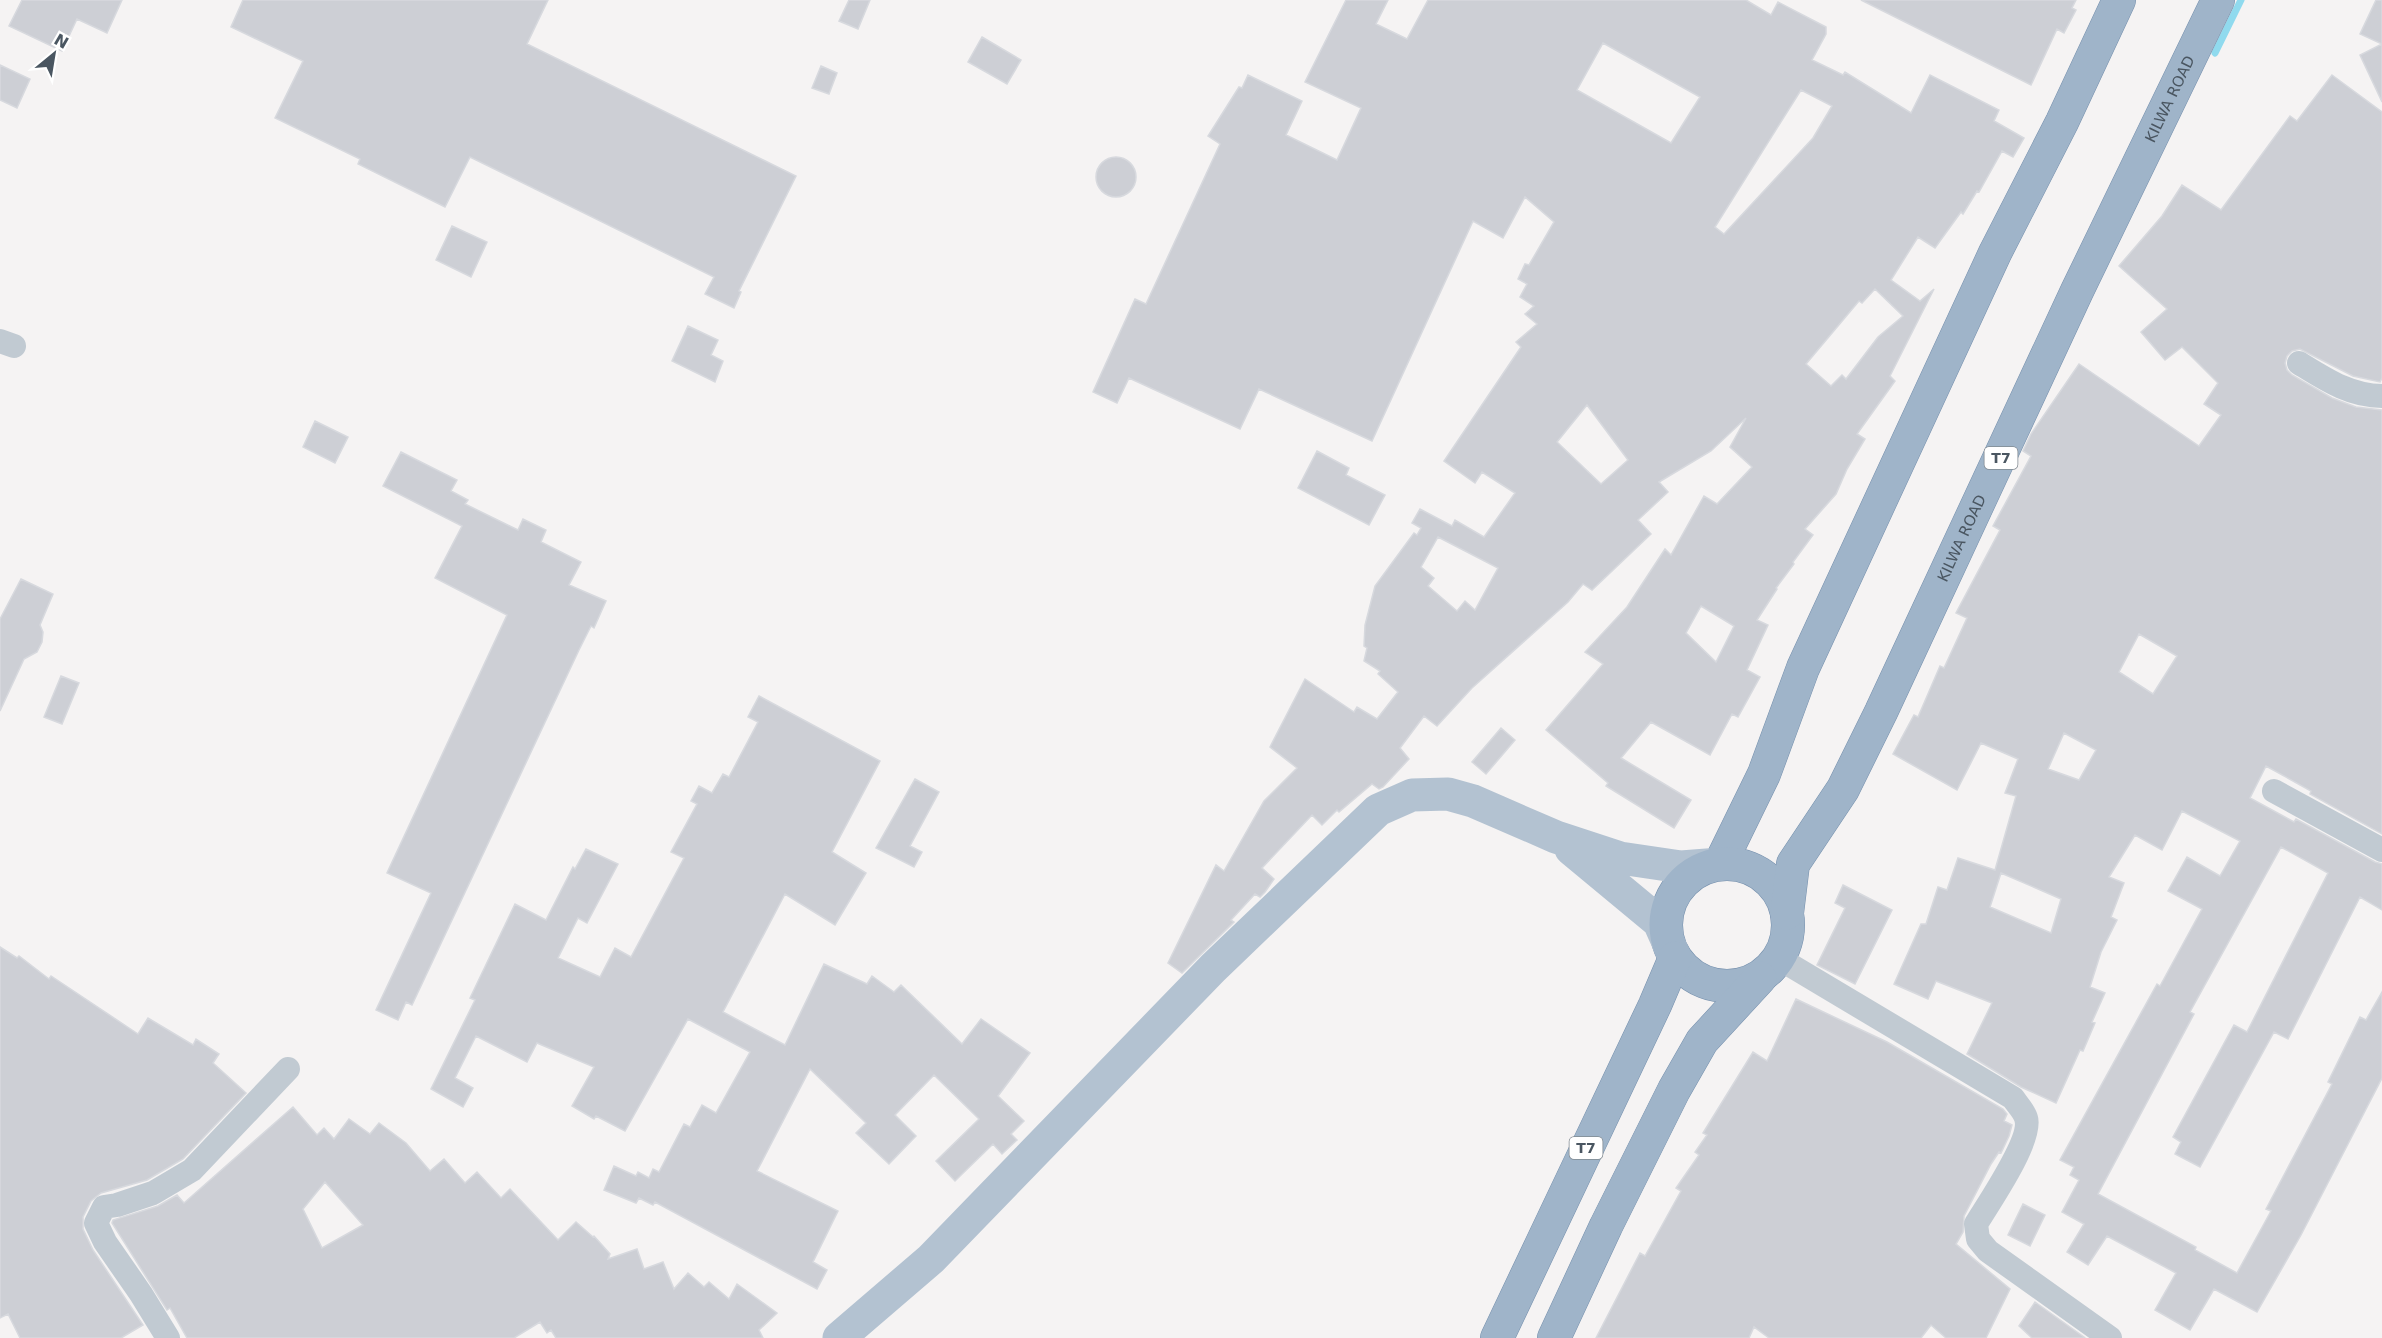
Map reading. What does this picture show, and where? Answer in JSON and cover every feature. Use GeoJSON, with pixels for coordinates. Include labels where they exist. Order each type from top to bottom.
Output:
{"type":"FeatureCollection","features":[{"type":"Feature","properties":{"kind":"highway"},"geometry":{"type":"LineString","coordinates":[[1760,978],[1743,984],[1725,986],[1704,982],[1692,975],[1676,958],[1667,940],[1667,914],[1677,890],[1695,872],[1720,864],[1764,774],[1803,668],[1995,253],[2062,122],[2119,0]]}},
{"type":"Feature","properties":{"kind":"highway","name":"KILWA ROAD"},"geometry":{"type":"LineString","coordinates":[[1787,913],[1793,864],[1843,789],[1872,732],[2077,291],[2218,0]]}},
{"type":"Feature","properties":{"kind":"highway","name":"T7"},"geometry":{"type":"LineString","coordinates":[[1720,864],[1743,866],[1763,875],[1779,892],[1787,913],[1788,931],[1784,949]]}},
{"type":"Feature","properties":{"kind":"highway"},"geometry":{"type":"LineString","coordinates":[[1554,1338],[1611,1216],[1674,1090],[1702,1041],[1774,965],[1784,949]]}},
{"type":"Feature","properties":{"kind":"highway","name":"T7"},"geometry":{"type":"LineString","coordinates":[[1497,1338],[1656,1005],[1676,958]]}},
{"type":"Feature","properties":{"kind":"main road"},"geometry":{"type":"LineString","coordinates":[[839,1338],[931,1259],[1207,974],[1378,810],[1412,795],[1448,794],[1473,801],[1556,837],[1620,858],[1681,867],[1720,864]]}},
{"type":"Feature","properties":{"kind":"main road"},"geometry":{"type":"LineString","coordinates":[[1556,837],[1659,922],[1676,958]]}},
{"type":"Feature","properties":{"kind":"street"},"geometry":{"type":"LineString","coordinates":[[2299,363],[2349,391],[2361,395],[2382,396]]}},
{"type":"Feature","properties":{"kind":"street"},"geometry":{"type":"LineString","coordinates":[[2274,791],[2382,850]]}},
{"type":"Feature","properties":{"kind":"street"},"geometry":{"type":"LineString","coordinates":[[1784,949],[1785,962],[2013,1098],[2026,1118],[2026,1133],[2021,1147],[1976,1224],[1978,1239],[1988,1251],[2110,1338]]}},
{"type":"Feature","properties":{"kind":"street"},"geometry":{"type":"LineString","coordinates":[[168,1338],[105,1242],[96,1223],[98,1215],[104,1207],[153,1193],[192,1170],[210,1154],[223,1135],[288,1069]]}},
{"type":"Feature","properties":{"kind":"building"},"geometry":{"type":"Polygon","coordinates":[[[22,0],[122,0],[107,33],[77,19],[62,51],[9,26],[22,0]]]}},
{"type":"Feature","properties":{"kind":"building"},"geometry":{"type":"Polygon","coordinates":[[[243,0],[548,0],[527,44],[796,176],[739,291],[741,292],[734,308],[705,294],[714,277],[470,157],[445,207],[358,164],[360,159],[275,118],[303,61],[231,27],[243,0]]]}},
{"type":"Feature","properties":{"kind":"building"},"geometry":{"type":"Polygon","coordinates":[[[849,0],[870,0],[858,29],[839,21],[849,0]]]}},
{"type":"Feature","properties":{"kind":"building"},"geometry":{"type":"Polygon","coordinates":[[[1346,0],[1388,0],[1376,24],[1407,39],[1428,0],[1746,0],[1771,15],[1778,2],[1826,27],[1826,34],[1812,60],[1843,75],[1845,72],[1911,113],[1930,75],[1999,110],[1994,121],[2024,138],[2013,157],[2002,151],[1979,192],[1977,191],[1963,214],[1961,212],[1935,248],[1918,237],[1891,280],[1920,301],[1934,289],[1890,376],[1895,381],[1857,434],[1865,439],[1847,469],[1836,494],[1805,529],[1813,535],[1793,562],[1794,564],[1757,620],[1768,625],[1747,670],[1760,677],[1738,717],[1732,714],[1710,755],[1651,722],[1621,758],[1691,800],[1674,828],[1606,786],[1608,783],[1546,730],[1603,664],[1585,652],[1627,607],[1665,549],[1671,555],[1704,496],[1717,504],[1752,467],[1730,447],[1746,418],[1711,451],[1659,482],[1668,492],[1638,520],[1651,534],[1592,590],[1583,584],[1568,602],[1472,688],[1437,726],[1424,716],[1400,748],[1409,759],[1383,787],[1379,789],[1372,784],[1339,812],[1337,810],[1322,825],[1312,815],[1262,868],[1274,879],[1265,892],[1260,897],[1255,894],[1231,920],[1234,922],[1182,973],[1168,963],[1216,865],[1224,871],[1264,801],[1297,768],[1270,747],[1305,679],[1354,712],[1357,707],[1377,719],[1398,692],[1378,674],[1380,671],[1364,661],[1367,648],[1364,646],[1365,625],[1375,586],[1414,533],[1417,535],[1421,528],[1412,523],[1420,509],[1452,526],[1455,520],[1484,537],[1515,493],[1482,472],[1475,483],[1444,461],[1521,347],[1516,342],[1537,324],[1525,314],[1534,306],[1520,297],[1527,284],[1518,279],[1525,264],[1529,265],[1554,222],[1525,197],[1503,238],[1473,221],[1372,441],[1259,389],[1240,429],[1129,378],[1117,403],[1093,392],[1135,299],[1146,304],[1220,144],[1208,136],[1239,87],[1242,88],[1248,75],[1302,101],[1286,135],[1337,160],[1361,108],[1305,82],[1346,0]],[[1603,43],[1577,90],[1671,143],[1700,97],[1603,43]],[[1801,90],[1715,227],[1724,234],[1813,138],[1832,106],[1801,90]],[[1875,289],[1862,303],[1859,301],[1806,364],[1831,386],[1842,375],[1846,379],[1878,337],[1903,316],[1875,289]],[[1587,405],[1557,442],[1601,484],[1628,460],[1587,405]],[[1438,537],[1421,567],[1434,578],[1428,586],[1457,611],[1465,601],[1475,610],[1498,568],[1438,537]],[[1701,606],[1686,633],[1716,662],[1734,626],[1701,606]]]}},
{"type":"Feature","properties":{"kind":"building"},"geometry":{"type":"Polygon","coordinates":[[[1861,0],[2076,0],[2072,8],[2076,10],[2064,33],[2057,29],[2031,85],[1861,0]]]}},
{"type":"Feature","properties":{"kind":"building"},"geometry":{"type":"Polygon","coordinates":[[[2376,0],[2382,0],[2382,44],[2360,34],[2376,0]]]}},
{"type":"Feature","properties":{"kind":"building"},"geometry":{"type":"Polygon","coordinates":[[[982,37],[1021,60],[1007,84],[968,62],[982,37]]]}},
{"type":"Feature","properties":{"kind":"building"},"geometry":{"type":"Polygon","coordinates":[[[2382,44],[2382,102],[2360,55],[2382,44]]]}},
{"type":"Feature","properties":{"kind":"building"},"geometry":{"type":"Polygon","coordinates":[[[0,65],[30,79],[17,108],[0,100],[0,65]]]}},
{"type":"Feature","properties":{"kind":"building"},"geometry":{"type":"Polygon","coordinates":[[[821,66],[837,73],[829,94],[812,88],[821,66]]]}},
{"type":"Feature","properties":{"kind":"building"},"geometry":{"type":"Polygon","coordinates":[[[2332,75],[2382,112],[2382,378],[2380,382],[2353,376],[2300,349],[2292,351],[2285,363],[2292,375],[2332,398],[2356,407],[2382,410],[2382,834],[2310,794],[2311,791],[2266,766],[2250,798],[2382,864],[2382,910],[2360,897],[2288,1039],[2274,1032],[2200,1167],[2175,1154],[2181,1142],[2173,1137],[2234,1025],[2247,1032],[2328,873],[2281,847],[2190,1012],[2194,1014],[2098,1194],[2196,1247],[2195,1250],[2237,1273],[2271,1211],[2266,1209],[2332,1084],[2328,1082],[2360,1017],[2366,1020],[2382,992],[2382,1078],[2301,1235],[2257,1312],[2214,1289],[2190,1330],[2155,1310],[2176,1273],[2107,1236],[2088,1265],[2067,1252],[2084,1224],[2062,1212],[2079,1180],[2070,1175],[2074,1167],[2060,1160],[2157,984],[2160,986],[2202,909],[2168,891],[2187,857],[2220,876],[2240,841],[2182,811],[2162,850],[2135,835],[2109,877],[2124,883],[2111,917],[2117,920],[2101,952],[2090,987],[2105,993],[2092,1022],[2095,1023],[2083,1051],[2080,1050],[2056,1103],[2021,1087],[1967,1054],[1992,1003],[1936,981],[1928,999],[1894,984],[1921,924],[1926,924],[1938,887],[1947,890],[1958,858],[1995,870],[2016,796],[2005,793],[2018,759],[1981,743],[1957,790],[1893,754],[1914,715],[1918,717],[1940,666],[1944,668],[1967,618],[1956,613],[2000,530],[1993,526],[2031,456],[2023,451],[2031,434],[2079,364],[2199,446],[2221,415],[2204,404],[2218,383],[2182,347],[2165,360],[2141,332],[2167,309],[2119,266],[2162,216],[2182,185],[2221,210],[2290,116],[2297,121],[2332,75]],[[2139,634],[2119,672],[2153,694],[2177,656],[2139,634]],[[2064,733],[2048,769],[2079,780],[2096,750],[2064,733]],[[2001,873],[1990,907],[2051,933],[2061,899],[2001,873]]]}},
{"type":"Feature","properties":{"kind":"building"},"geometry":{"type":"Polygon","coordinates":[[[1116,157],[1124,158],[1130,163],[1135,169],[1135,185],[1130,191],[1124,196],[1116,197],[1108,196],[1102,191],[1097,185],[1096,177],[1097,169],[1102,163],[1108,158],[1116,157]]]}},
{"type":"Feature","properties":{"kind":"building"},"geometry":{"type":"Polygon","coordinates":[[[452,226],[487,242],[471,277],[436,260],[452,226]]]}},
{"type":"Feature","properties":{"kind":"building"},"geometry":{"type":"Polygon","coordinates":[[[688,326],[718,340],[711,355],[723,361],[715,382],[672,361],[688,326]]]}},
{"type":"Feature","properties":{"kind":"building"},"geometry":{"type":"Polygon","coordinates":[[[315,421],[348,437],[335,463],[303,447],[315,421]]]}},
{"type":"Feature","properties":{"kind":"building"},"geometry":{"type":"Polygon","coordinates":[[[1317,451],[1349,468],[1346,475],[1385,495],[1369,525],[1298,488],[1317,451]]]}},
{"type":"Feature","properties":{"kind":"building"},"geometry":{"type":"Polygon","coordinates":[[[401,452],[457,480],[451,491],[468,500],[465,504],[518,530],[523,519],[546,530],[541,542],[581,562],[569,585],[606,601],[594,628],[591,626],[579,650],[412,1005],[406,1002],[398,1020],[376,1010],[431,893],[387,873],[507,615],[435,578],[462,526],[383,486],[401,452]]]}},
{"type":"Feature","properties":{"kind":"building"},"geometry":{"type":"Polygon","coordinates":[[[21,579],[53,594],[40,625],[43,632],[42,642],[37,652],[24,659],[0,711],[0,619],[21,579]]]}},
{"type":"Feature","properties":{"kind":"building"},"geometry":{"type":"Polygon","coordinates":[[[61,676],[79,683],[62,724],[44,717],[61,676]]]}},
{"type":"Feature","properties":{"kind":"building"},"geometry":{"type":"Polygon","coordinates":[[[759,696],[880,761],[832,852],[866,873],[835,925],[785,894],[723,1012],[785,1045],[824,964],[867,984],[872,976],[894,992],[901,985],[962,1044],[981,1019],[1030,1053],[998,1096],[1024,1121],[1011,1134],[1017,1140],[1002,1154],[993,1144],[955,1181],[936,1161],[979,1119],[934,1075],[895,1115],[916,1136],[889,1164],[856,1133],[866,1123],[810,1069],[757,1171],[838,1211],[813,1262],[827,1270],[817,1289],[655,1202],[653,1205],[639,1198],[636,1203],[604,1190],[614,1166],[636,1176],[638,1172],[649,1178],[653,1169],[659,1172],[684,1124],[690,1127],[702,1105],[716,1113],[750,1052],[688,1019],[625,1131],[596,1116],[594,1119],[572,1106],[594,1067],[537,1043],[527,1062],[476,1036],[455,1078],[473,1088],[463,1107],[431,1089],[475,1000],[470,998],[515,904],[546,920],[573,867],[575,869],[586,849],[618,864],[587,923],[578,918],[558,958],[600,977],[615,948],[631,957],[684,858],[671,852],[697,804],[691,801],[699,786],[712,793],[723,774],[729,777],[758,722],[748,717],[759,696]]]}},
{"type":"Feature","properties":{"kind":"building"},"geometry":{"type":"Polygon","coordinates":[[[1501,728],[1515,740],[1486,774],[1472,762],[1501,728]]]}},
{"type":"Feature","properties":{"kind":"building"},"geometry":{"type":"Polygon","coordinates":[[[915,779],[939,792],[910,846],[922,852],[914,867],[876,848],[915,779]]]}},
{"type":"Feature","properties":{"kind":"building"},"geometry":{"type":"Polygon","coordinates":[[[1843,885],[1892,910],[1855,984],[1817,965],[1845,908],[1835,903],[1843,885]]]}},
{"type":"Feature","properties":{"kind":"building"},"geometry":{"type":"Polygon","coordinates":[[[0,947],[17,958],[19,956],[49,979],[51,976],[138,1034],[148,1018],[193,1045],[196,1039],[219,1054],[213,1063],[246,1093],[183,1159],[147,1180],[101,1193],[91,1201],[83,1217],[83,1229],[93,1250],[143,1325],[121,1338],[20,1338],[8,1314],[0,1318],[0,947]]]}},
{"type":"Feature","properties":{"kind":"building"},"geometry":{"type":"Polygon","coordinates":[[[1796,999],[1887,1042],[2003,1109],[2007,1114],[2004,1121],[2012,1125],[2009,1136],[2001,1153],[1999,1152],[1991,1164],[1964,1216],[1963,1232],[1956,1244],[2010,1289],[1986,1338],[1946,1338],[1931,1325],[1921,1338],[1769,1338],[1754,1327],[1749,1338],[1596,1338],[1640,1253],[1645,1256],[1681,1191],[1676,1188],[1699,1155],[1695,1152],[1707,1135],[1703,1133],[1753,1052],[1767,1061],[1796,999]]]}},
{"type":"Feature","properties":{"kind":"building"},"geometry":{"type":"Polygon","coordinates":[[[293,1107],[317,1135],[324,1128],[334,1139],[349,1119],[370,1134],[379,1123],[406,1143],[430,1171],[444,1159],[465,1183],[477,1172],[501,1198],[510,1189],[558,1240],[576,1222],[594,1236],[610,1254],[608,1259],[637,1249],[644,1269],[663,1262],[674,1289],[688,1273],[704,1287],[709,1282],[729,1299],[737,1284],[777,1313],[759,1330],[763,1338],[556,1338],[551,1330],[547,1333],[540,1322],[514,1338],[187,1338],[170,1308],[167,1310],[112,1223],[113,1220],[158,1206],[177,1195],[184,1203],[293,1107]],[[325,1182],[303,1209],[322,1248],[363,1225],[325,1182]]]}},
{"type":"Feature","properties":{"kind":"building"},"geometry":{"type":"Polygon","coordinates":[[[2023,1204],[2045,1215],[2030,1246],[2008,1235],[2023,1204]]]}},
{"type":"Feature","properties":{"kind":"building"},"geometry":{"type":"Polygon","coordinates":[[[2035,1302],[2085,1338],[2032,1338],[2019,1326],[2035,1302]]]}},
{"type":"Feature","properties":{"kind":"waterway"},"geometry":{"type":"LineString","coordinates":[[2215,53],[2241,0]]}}]}
